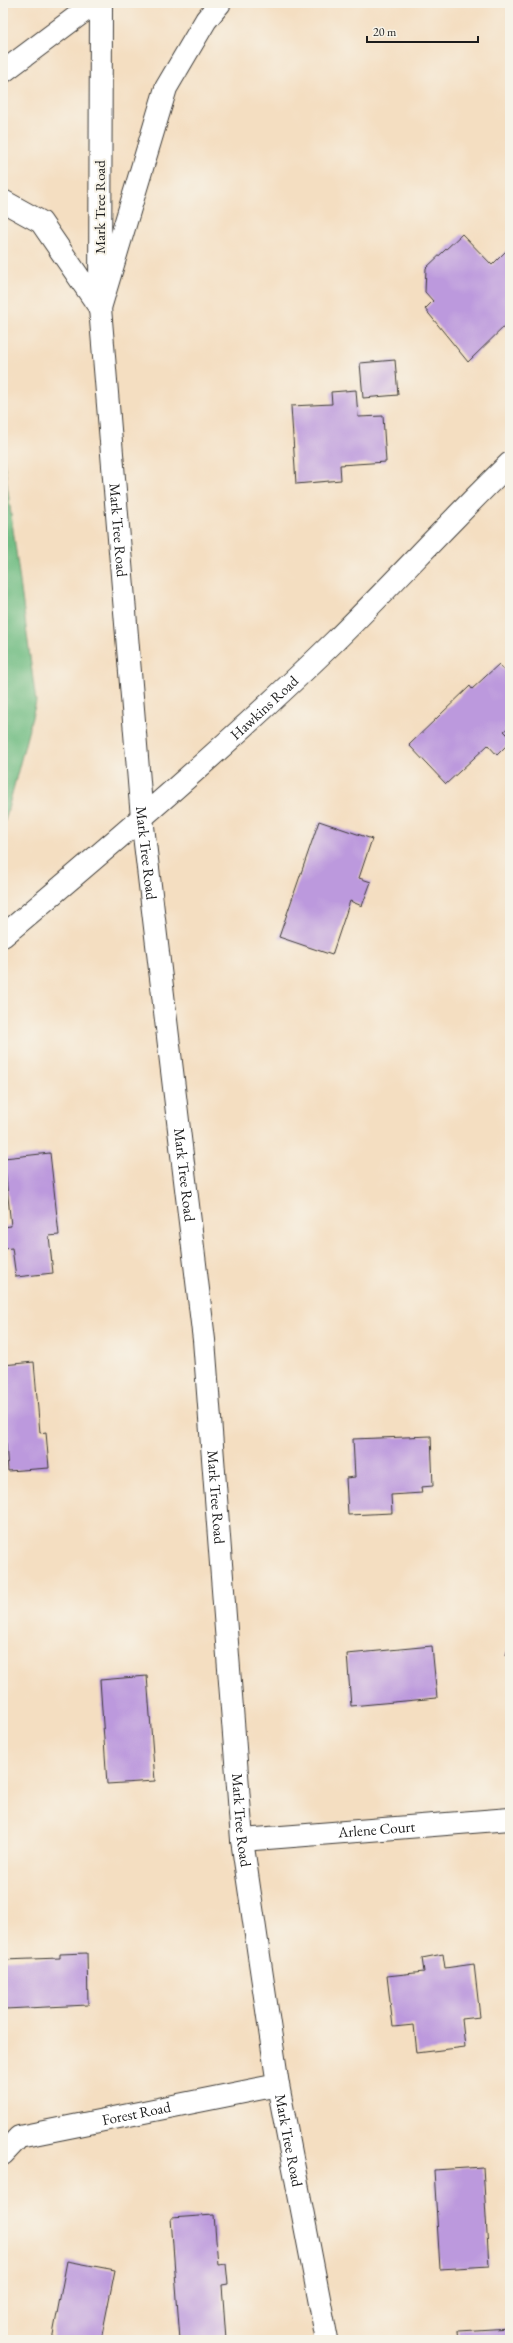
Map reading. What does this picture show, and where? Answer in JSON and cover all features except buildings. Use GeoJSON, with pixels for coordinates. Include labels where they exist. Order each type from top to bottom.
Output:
{"type":"FeatureCollection","features":[{"type":"Feature","properties":{"kind":"main road"},"geometry":{"type":"LineString","coordinates":[[3,72],[95,3]]}},
{"type":"Feature","properties":{"kind":"main road","name":"Mark Tree Road"},"geometry":{"type":"LineString","coordinates":[[100,3],[100,308],[142,818],[204,1340],[242,1840],[278,2085],[326,2340]]}},
{"type":"Feature","properties":{"kind":"main road"},"geometry":{"type":"LineString","coordinates":[[100,308],[166,88],[206,20],[220,3]]}},
{"type":"Feature","properties":{"kind":"main road"},"geometry":{"type":"LineString","coordinates":[[3,200],[41,222],[100,308]]}},
{"type":"Feature","properties":{"kind":"main road","name":"Hawkins Road"},"geometry":{"type":"LineString","coordinates":[[3,936],[142,818],[334,641],[510,463]]}},
{"type":"Feature","properties":{"kind":"main road","name":"Arlene Court"},"geometry":{"type":"LineString","coordinates":[[242,1840],[510,1819]]}},
{"type":"Feature","properties":{"kind":"main road","name":"Forest Road"},"geometry":{"type":"LineString","coordinates":[[3,2154],[11,2133],[278,2085]]}},
{"type":"Feature","properties":{"kind":"green space"},"geometry":{"type":"Polygon","coordinates":[[[3,454],[36,702],[3,828],[3,454]]]}}]}
